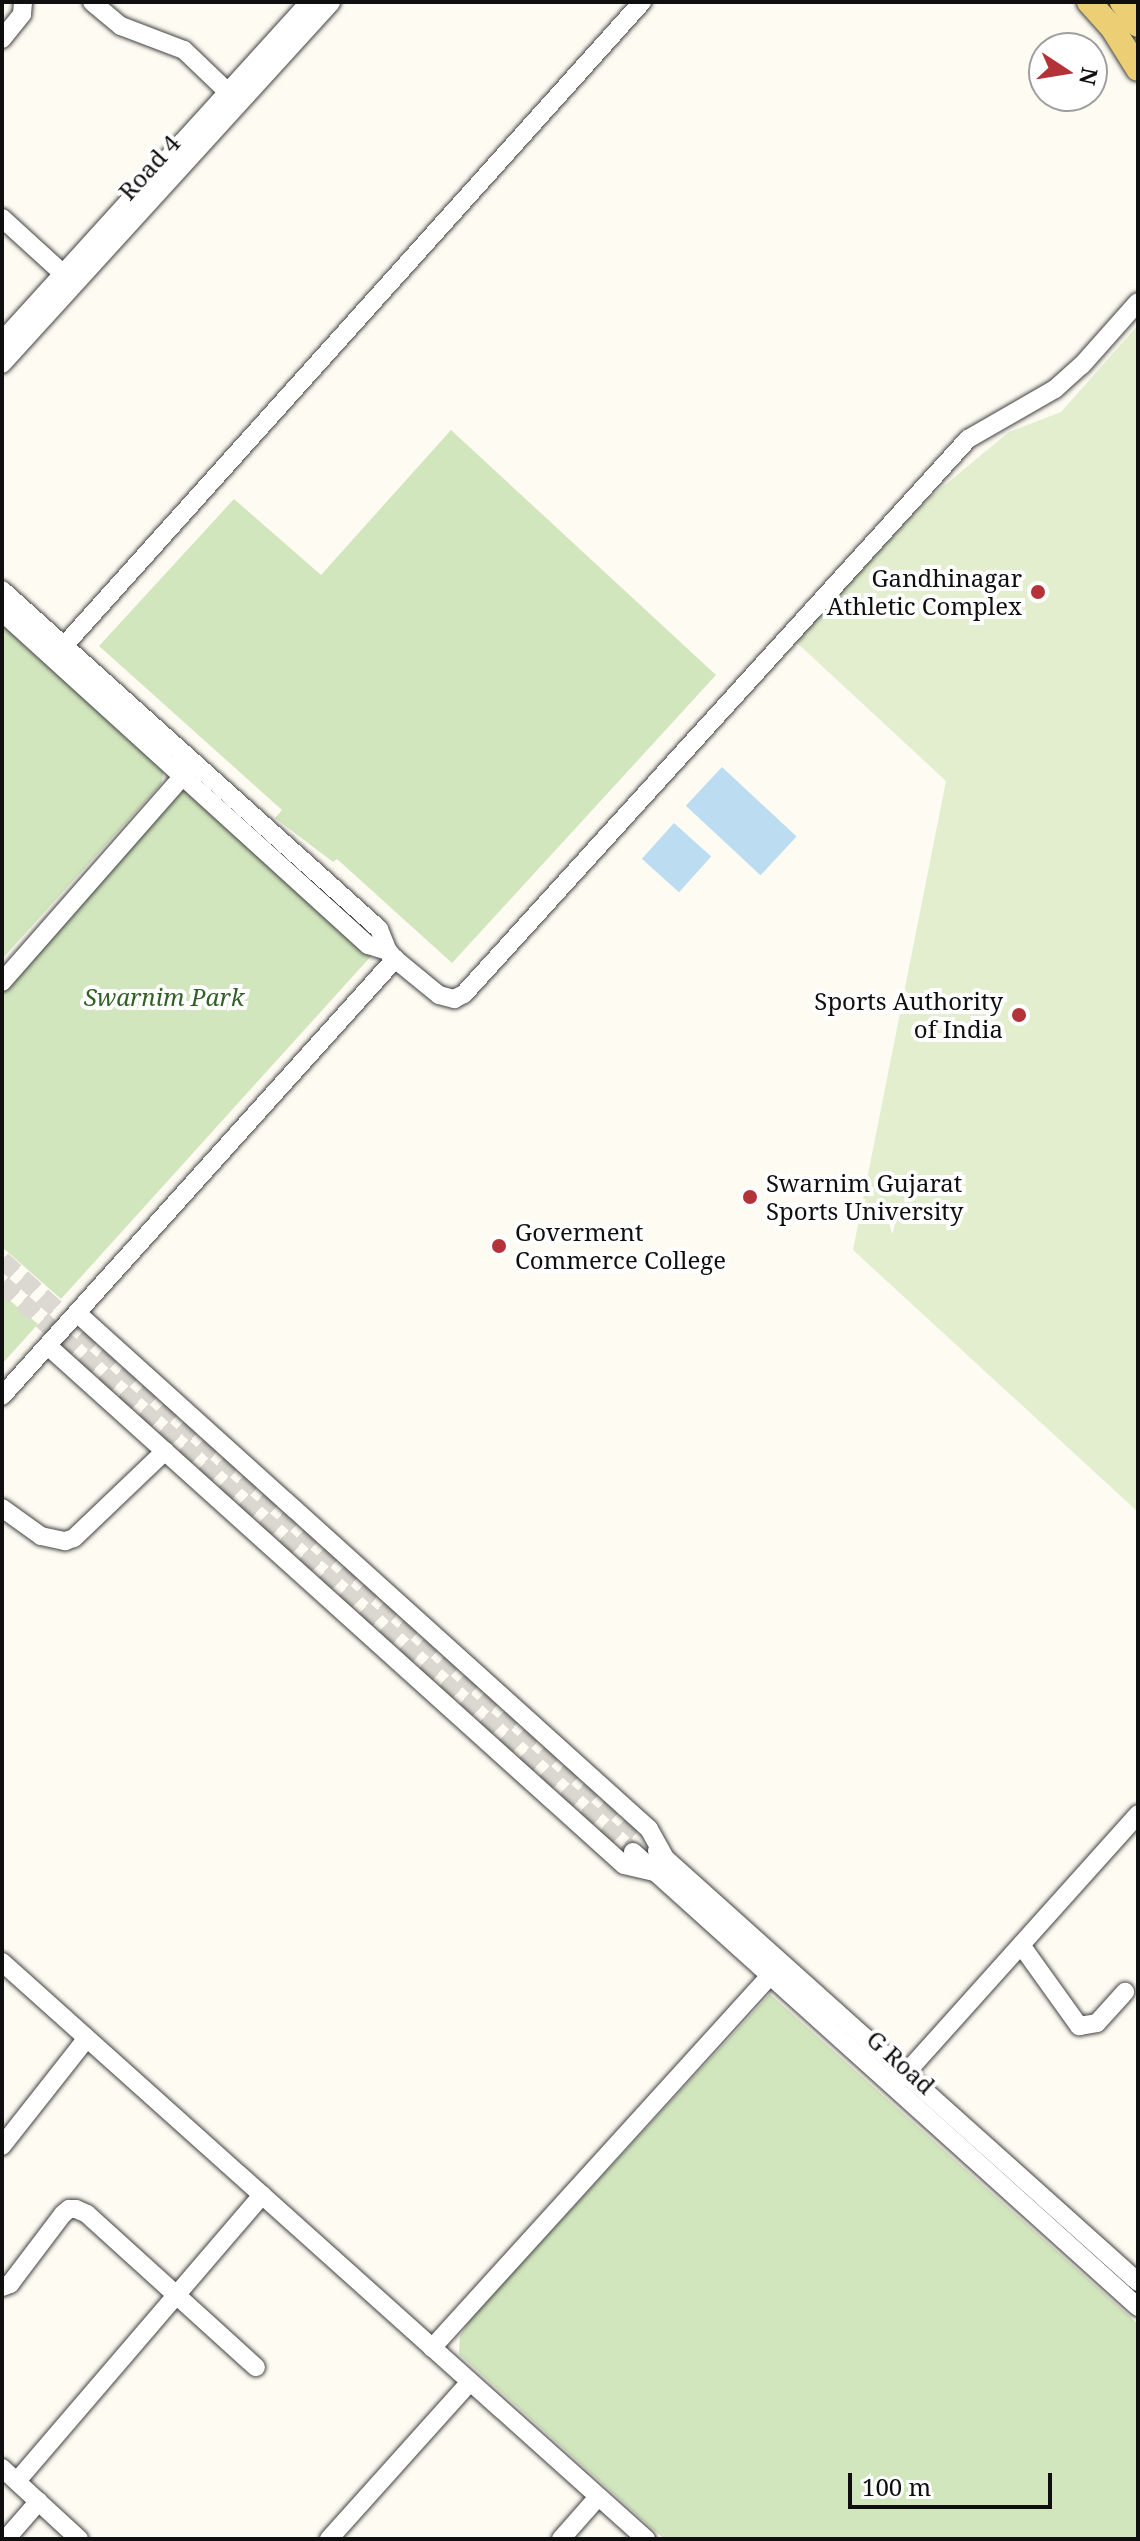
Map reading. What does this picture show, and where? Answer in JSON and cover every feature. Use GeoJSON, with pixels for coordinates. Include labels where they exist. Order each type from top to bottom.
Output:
{"type":"FeatureCollection","features":[{"type":"Feature","properties":{"kind":"main road"},"geometry":{"type":"LineString","coordinates":[[1089,2],[1113,29],[1138,69]]}},
{"type":"Feature","properties":{"kind":"main road"},"geometry":{"type":"LineString","coordinates":[[1122,2],[1138,25]]}},
{"type":"Feature","properties":{"kind":"street"},"geometry":{"type":"LineString","coordinates":[[2,39],[22,14],[23,2]]}},
{"type":"Feature","properties":{"kind":"street"},"geometry":{"type":"LineString","coordinates":[[92,2],[121,26],[184,50],[228,92]]}},
{"type":"Feature","properties":{"kind":"street","name":"Road 4"},"geometry":{"type":"LineString","coordinates":[[2,341],[68,278],[331,2]]}},
{"type":"Feature","properties":{"kind":"street"},"geometry":{"type":"LineString","coordinates":[[58,652],[642,2]]}},
{"type":"Feature","properties":{"kind":"street","name":"Road 4"},"geometry":{"type":"LineString","coordinates":[[2,364],[68,278],[300,5]]}},
{"type":"Feature","properties":{"kind":"street"},"geometry":{"type":"LineString","coordinates":[[2,218],[68,278]]}},
{"type":"Feature","properties":{"kind":"street"},"geometry":{"type":"LineString","coordinates":[[2,590],[58,652],[189,770],[368,945],[392,955],[439,995],[454,999],[464,994],[957,450],[977,432],[1055,389],[1138,302]]}},
{"type":"Feature","properties":{"kind":"street"},"geometry":{"type":"LineString","coordinates":[[2,612],[58,652]]}},
{"type":"Feature","properties":{"kind":"street"},"geometry":{"type":"LineString","coordinates":[[2,982],[189,770]]}},
{"type":"Feature","properties":{"kind":"street"},"geometry":{"type":"LineString","coordinates":[[2,1396],[392,955]]}},
{"type":"Feature","properties":{"kind":"street"},"geometry":{"type":"LineString","coordinates":[[48,1346],[624,1865],[660,1865],[649,1829],[77,1313]]}},
{"type":"Feature","properties":{"kind":"street"},"geometry":{"type":"LineString","coordinates":[[2,1508],[41,1536],[65,1541],[74,1538],[165,1451]]}},
{"type":"Feature","properties":{"kind":"street"},"geometry":{"type":"LineString","coordinates":[[898,2081],[1138,1814]]}},
{"type":"Feature","properties":{"kind":"street","name":"G Road"},"geometry":{"type":"LineString","coordinates":[[638,1845],[898,2081],[1138,2307]]}},
{"type":"Feature","properties":{"kind":"street"},"geometry":{"type":"LineString","coordinates":[[1021,1945],[1079,2026],[1097,2023],[1125,1992]]}},
{"type":"Feature","properties":{"kind":"street"},"geometry":{"type":"LineString","coordinates":[[5,1970],[87,2038],[646,2539]]}},
{"type":"Feature","properties":{"kind":"street"},"geometry":{"type":"LineString","coordinates":[[432,2348],[776,1970]]}},
{"type":"Feature","properties":{"kind":"street"},"geometry":{"type":"LineString","coordinates":[[2,2146],[87,2038]]}},
{"type":"Feature","properties":{"kind":"street","name":"G Road"},"geometry":{"type":"LineString","coordinates":[[898,2081],[1138,2282]]}},
{"type":"Feature","properties":{"kind":"street"},"geometry":{"type":"LineString","coordinates":[[17,2481],[262,2195]]}},
{"type":"Feature","properties":{"kind":"street"},"geometry":{"type":"LineString","coordinates":[[2,2287],[10,2284],[63,2214],[69,2209],[76,2209],[87,2214],[256,2367]]}},
{"type":"Feature","properties":{"kind":"street"},"geometry":{"type":"LineString","coordinates":[[329,2539],[470,2382]]}},
{"type":"Feature","properties":{"kind":"street"},"geometry":{"type":"LineString","coordinates":[[2,2468],[79,2539]]}},
{"type":"Feature","properties":{"kind":"street"},"geometry":{"type":"LineString","coordinates":[[561,2539],[598,2497]]}},
{"type":"Feature","properties":{"kind":"street"},"geometry":{"type":"LineString","coordinates":[[6,2539],[39,2501]]}},
{"type":"Feature","properties":{"kind":"green space","name":"Sports Authority of India"},"geometry":{"type":"Polygon","coordinates":[[[1138,325],[1138,1512],[853,1250],[946,781],[795,641],[928,499],[1009,432],[1061,412],[1138,325]]]}},
{"type":"Feature","properties":{"kind":"green space"},"geometry":{"type":"Polygon","coordinates":[[[451,430],[716,675],[452,963],[337,859],[333,862],[275,818],[282,810],[99,646],[234,499],[321,575],[451,430]]]}},
{"type":"Feature","properties":{"kind":"green space"},"geometry":{"type":"Polygon","coordinates":[[[2,620],[165,765],[161,784],[2,959],[2,620]]]}},
{"type":"Feature","properties":{"kind":"green space","name":"Swarnim Park"},"geometry":{"type":"Polygon","coordinates":[[[186,785],[373,954],[61,1299],[2,1247],[2,990],[186,785]]]}},
{"type":"Feature","properties":{"kind":"green space"},"geometry":{"type":"Polygon","coordinates":[[[2,1294],[38,1324],[2,1364],[2,1294]]]}},
{"type":"Feature","properties":{"kind":"green space"},"geometry":{"type":"Polygon","coordinates":[[[770,1994],[1138,2324],[1138,2539],[664,2539],[459,2354],[460,2336],[472,2317],[770,1994]]]}},
{"type":"Feature","properties":{"kind":"water"},"geometry":{"type":"Polygon","coordinates":[[[722,767],[797,837],[760,875],[686,806],[722,767]]]}},
{"type":"Feature","properties":{"kind":"water"},"geometry":{"type":"Polygon","coordinates":[[[674,823],[711,856],[679,892],[642,859],[674,823]]]}},
{"type":"Feature","properties":{"kind":"tunnel"},"geometry":{"type":"LineString","coordinates":[[2,1260],[643,1838]]}},
{"type":"Feature","properties":{"kind":"tunnel"},"geometry":{"type":"LineString","coordinates":[[2,1284],[633,1852]]}},
{"type":"Feature","properties":{"kind":"place","name":"Gandhinagar Athletic Complex"},"geometry":{"type":"Point","coordinates":[1038,592]}},
{"type":"Feature","properties":{"kind":"place","name":"Sports Authority of India"},"geometry":{"type":"Point","coordinates":[1019,1015]}},
{"type":"Feature","properties":{"kind":"place","name":"Swarnim Gujarat Sports University"},"geometry":{"type":"Point","coordinates":[750,1197]}},
{"type":"Feature","properties":{"kind":"place","name":"Goverment Commerce College"},"geometry":{"type":"Point","coordinates":[499,1246]}}]}
